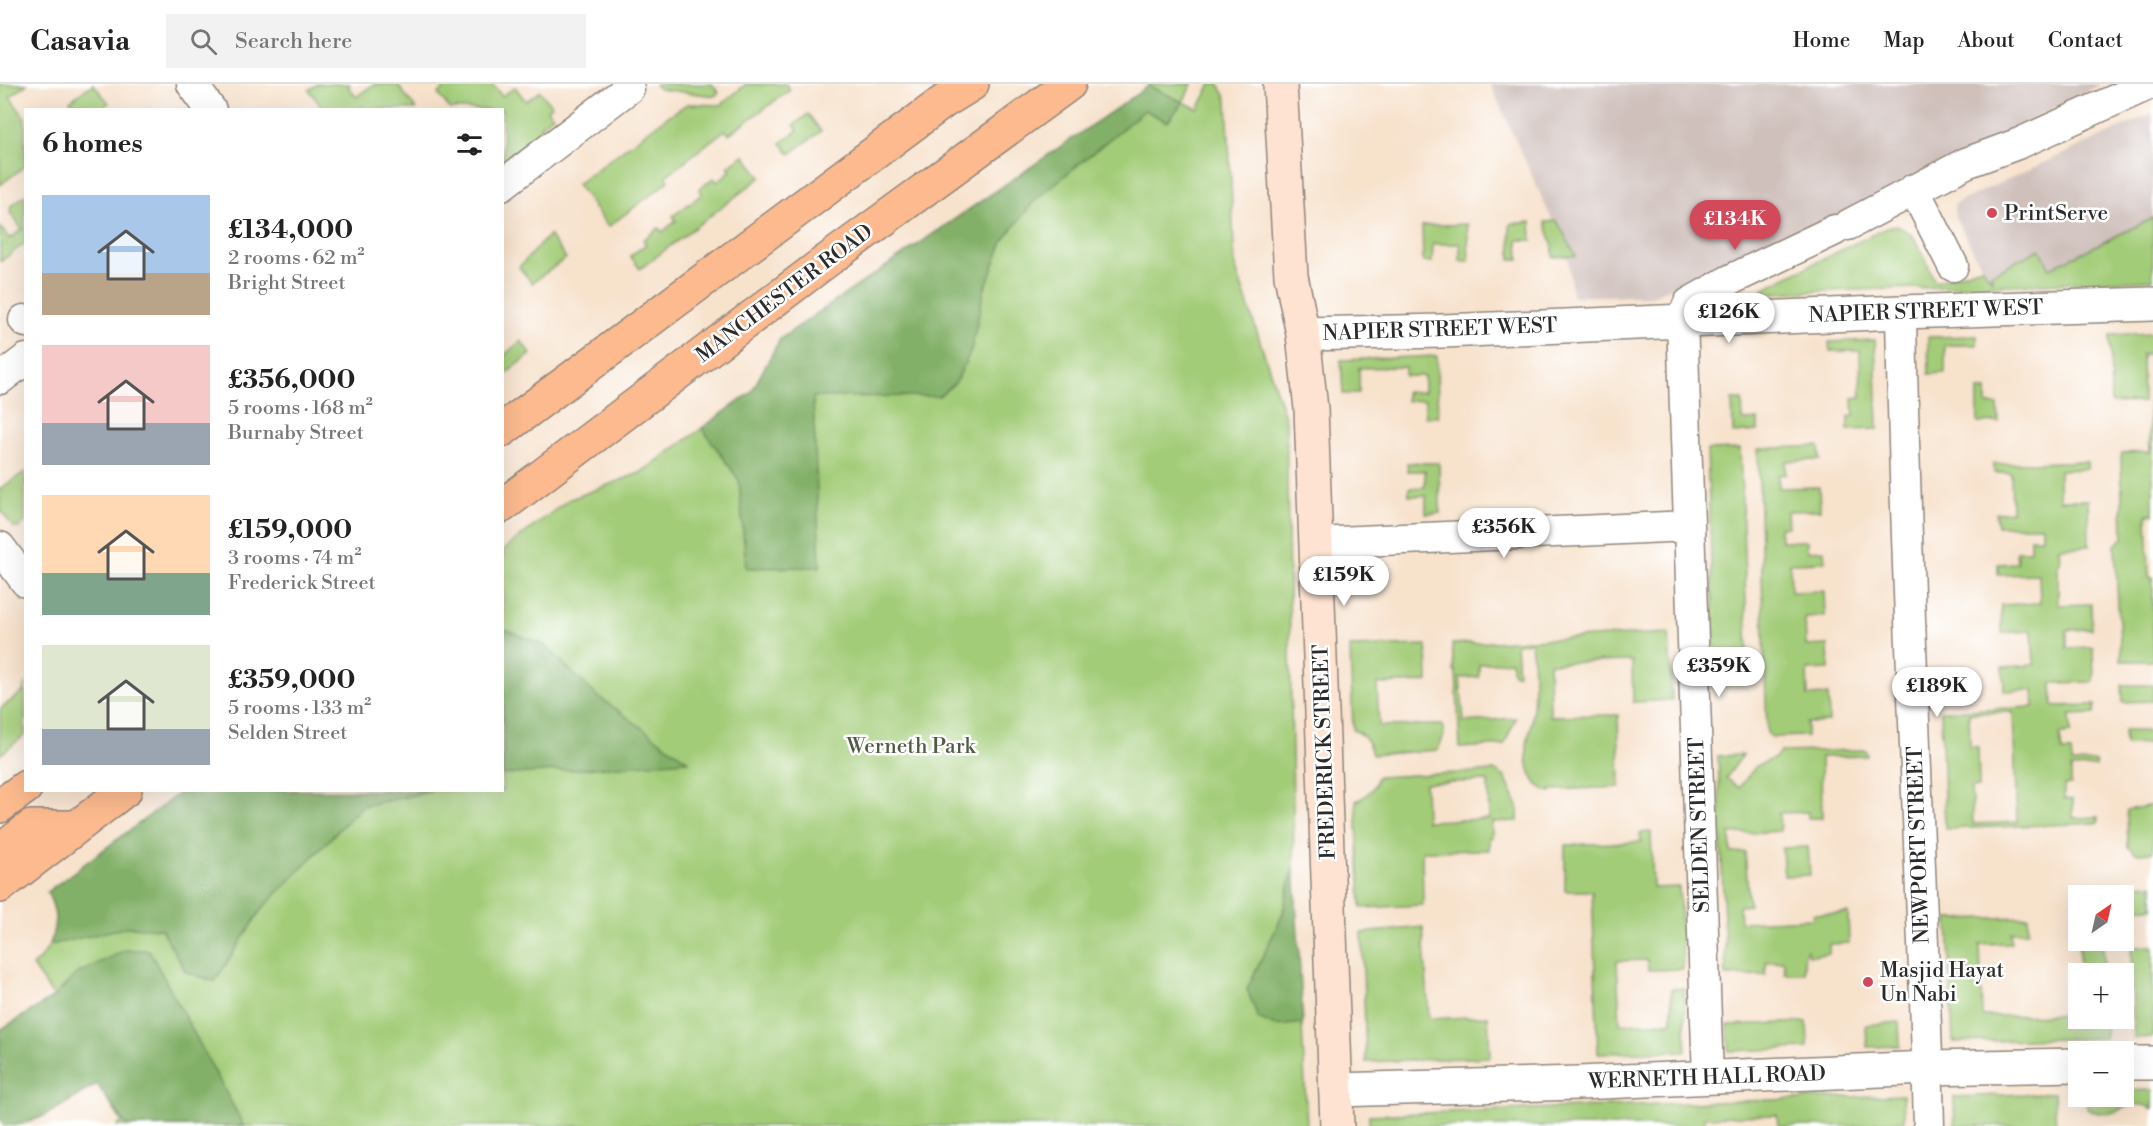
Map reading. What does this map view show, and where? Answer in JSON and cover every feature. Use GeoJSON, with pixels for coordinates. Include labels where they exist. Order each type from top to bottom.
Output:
{"type":"FeatureCollection","features":[{"type":"Feature","properties":{"kind":"highway"},"geometry":{"type":"LineString","coordinates":[[504,429],[925,116],[972,84]]}},
{"type":"Feature","properties":{"kind":"highway","name":"MANCHESTER ROAD"},"geometry":{"type":"LineString","coordinates":[[504,504],[825,262],[1069,84]]}},
{"type":"Feature","properties":{"kind":"highway"},"geometry":{"type":"LineString","coordinates":[[0,806],[24,788]]}},
{"type":"Feature","properties":{"kind":"highway"},"geometry":{"type":"LineString","coordinates":[[0,886],[122,792]]}},
{"type":"Feature","properties":{"kind":"highway"},"geometry":{"type":"LineString","coordinates":[[0,851],[31,827],[76,827]]}},
{"type":"Feature","properties":{"kind":"main road","name":"FREDERICK STREET"},"geometry":{"type":"LineString","coordinates":[[1280,86],[1292,276],[1303,334],[1311,409],[1337,1126]]}},
{"type":"Feature","properties":{"kind":"street"},"geometry":{"type":"LineString","coordinates":[[192,84],[210,108]]}},
{"type":"Feature","properties":{"kind":"street"},"geometry":{"type":"LineString","coordinates":[[1682,320],[1689,303],[1728,281],[1842,228],[1966,163],[2020,143],[2150,84]]}},
{"type":"Feature","properties":{"kind":"street"},"geometry":{"type":"LineString","coordinates":[[504,183],[628,86]]}},
{"type":"Feature","properties":{"kind":"street"},"geometry":{"type":"LineString","coordinates":[[1914,189],[1953,266]]}},
{"type":"Feature","properties":{"kind":"street","name":"NAPIER STREET WEST"},"geometry":{"type":"LineString","coordinates":[[1303,334],[1443,331],[1682,320],[2153,304]]}},
{"type":"Feature","properties":{"kind":"street","name":"NEWPORT STREET"},"geometry":{"type":"LineString","coordinates":[[1900,312],[1929,1126]]}},
{"type":"Feature","properties":{"kind":"street","name":"SELDEN STREET"},"geometry":{"type":"LineString","coordinates":[[1682,320],[1708,1078]]}},
{"type":"Feature","properties":{"kind":"street"},"geometry":{"type":"LineString","coordinates":[[0,379],[24,361]]}},
{"type":"Feature","properties":{"kind":"street"},"geometry":{"type":"LineString","coordinates":[[1316,543],[1689,526]]}},
{"type":"Feature","properties":{"kind":"street"},"geometry":{"type":"LineString","coordinates":[[2134,1063],[2153,1063]]}},
{"type":"Feature","properties":{"kind":"street","name":"WERNETH HALL ROAD"},"geometry":{"type":"LineString","coordinates":[[1336,1090],[1708,1078],[1928,1068],[2068,1065]]}},
{"type":"Feature","properties":{"kind":"shaded area"},"geometry":{"type":"Polygon","coordinates":[[[1490,84],[2101,84],[1876,200],[1652,296],[1572,296],[1568,255],[1490,84]]]}},
{"type":"Feature","properties":{"kind":"shaded area"},"geometry":{"type":"Polygon","coordinates":[[[2153,113],[2153,280],[1994,284],[1982,267],[1955,217],[1954,204],[2153,113]]]}},
{"type":"Feature","properties":{"kind":"green space"},"geometry":{"type":"Polygon","coordinates":[[[0,84],[27,84],[10,97],[24,117],[24,167],[0,185],[0,84]]]}},
{"type":"Feature","properties":{"kind":"green space"},"geometry":{"type":"Polygon","coordinates":[[[93,84],[109,103],[102,108],[75,108],[70,101],[93,84]]]}},
{"type":"Feature","properties":{"kind":"green space"},"geometry":{"type":"Polygon","coordinates":[[[317,84],[350,84],[348,86],[356,97],[374,84],[397,84],[415,108],[365,108],[363,106],[360,108],[322,108],[309,90],[317,84]]]}},
{"type":"Feature","properties":{"kind":"green space"},"geometry":{"type":"Polygon","coordinates":[[[450,84],[492,84],[502,96],[515,87],[526,101],[540,91],[552,106],[547,109],[553,116],[540,126],[547,136],[504,168],[504,108],[449,108],[438,94],[450,84]]]}},
{"type":"Feature","properties":{"kind":"green space"},"geometry":{"type":"Polygon","coordinates":[[[655,84],[712,84],[719,93],[715,96],[659,89],[655,84]]]}},
{"type":"Feature","properties":{"kind":"green space"},"geometry":{"type":"Polygon","coordinates":[[[746,84],[786,84],[790,90],[729,134],[725,130],[666,176],[669,181],[608,227],[577,184],[687,104],[721,105],[746,84]]]}},
{"type":"Feature","properties":{"kind":"green space","name":"Werneth Park"},"geometry":{"type":"Polygon","coordinates":[[[1148,84],[1192,84],[1183,102],[1198,109],[1211,84],[1219,84],[1227,100],[1235,266],[1286,420],[1294,865],[1307,1126],[117,1126],[122,1122],[97,1084],[54,997],[32,966],[47,950],[54,932],[54,912],[47,892],[185,792],[504,792],[504,549],[568,500],[640,473],[751,393],[780,339],[1149,86],[1148,84]]]}},
{"type":"Feature","properties":{"kind":"green space"},"geometry":{"type":"Polygon","coordinates":[[[1149,86],[1183,102],[1167,122],[1145,110],[1034,201],[1003,241],[984,291],[971,351],[956,382],[939,396],[813,397],[820,567],[746,568],[739,480],[702,428],[751,393],[780,339],[1149,86]]]}},
{"type":"Feature","properties":{"kind":"green space"},"geometry":{"type":"Polygon","coordinates":[[[808,114],[821,131],[790,154],[781,143],[798,130],[794,125],[808,114]]]}},
{"type":"Feature","properties":{"kind":"green space"},"geometry":{"type":"Polygon","coordinates":[[[744,155],[761,177],[640,269],[630,256],[646,244],[643,240],[659,228],[662,232],[676,221],[673,216],[702,194],[699,189],[714,178],[717,182],[731,170],[728,166],[744,155]]]}},
{"type":"Feature","properties":{"kind":"green space"},"geometry":{"type":"Polygon","coordinates":[[[24,196],[24,244],[0,262],[0,227],[10,239],[22,229],[10,212],[11,206],[24,196]]]}},
{"type":"Feature","properties":{"kind":"green space"},"geometry":{"type":"Polygon","coordinates":[[[2153,218],[2153,280],[1766,293],[1762,289],[1890,226],[1899,226],[1913,237],[1935,282],[1982,267],[1993,282],[1991,274],[2040,249],[2050,268],[2153,218]]]}},
{"type":"Feature","properties":{"kind":"green space"},"geometry":{"type":"Polygon","coordinates":[[[1557,221],[1576,256],[1553,257],[1553,247],[1545,222],[1557,221]]]}},
{"type":"Feature","properties":{"kind":"green space"},"geometry":{"type":"Polygon","coordinates":[[[1531,222],[1532,240],[1518,240],[1519,259],[1511,259],[1510,224],[1531,222]]]}},
{"type":"Feature","properties":{"kind":"green space"},"geometry":{"type":"Polygon","coordinates":[[[1467,224],[1469,261],[1460,261],[1460,244],[1433,244],[1432,262],[1423,262],[1422,226],[1467,224]]]}},
{"type":"Feature","properties":{"kind":"green space"},"geometry":{"type":"Polygon","coordinates":[[[549,235],[566,258],[532,283],[519,267],[549,235]]]}},
{"type":"Feature","properties":{"kind":"green space"},"geometry":{"type":"Polygon","coordinates":[[[2153,333],[2153,354],[2142,354],[2143,402],[2111,403],[2110,335],[2153,333]]]}},
{"type":"Feature","properties":{"kind":"green space"},"geometry":{"type":"Polygon","coordinates":[[[1977,336],[1977,345],[1945,345],[1945,373],[1929,374],[1928,337],[1977,336]]]}},
{"type":"Feature","properties":{"kind":"green space"},"geometry":{"type":"Polygon","coordinates":[[[1875,340],[1878,429],[1848,430],[1848,417],[1854,416],[1853,398],[1861,397],[1860,351],[1830,351],[1829,342],[1875,340]]]}},
{"type":"Feature","properties":{"kind":"green space"},"geometry":{"type":"Polygon","coordinates":[[[521,341],[531,354],[504,375],[504,355],[521,341]]]}},
{"type":"Feature","properties":{"kind":"green space"},"geometry":{"type":"Polygon","coordinates":[[[1437,356],[1438,416],[1425,417],[1425,400],[1406,401],[1406,392],[1424,392],[1424,376],[1405,376],[1405,367],[1359,368],[1359,393],[1343,394],[1341,360],[1437,356]]]}},
{"type":"Feature","properties":{"kind":"green space"},"geometry":{"type":"Polygon","coordinates":[[[1978,390],[1987,390],[1987,405],[1998,405],[1999,422],[1978,423],[1978,390]]]}},
{"type":"Feature","properties":{"kind":"green space"},"geometry":{"type":"Polygon","coordinates":[[[1732,400],[1742,400],[1743,421],[1758,420],[1758,431],[1733,433],[1732,400]]]}},
{"type":"Feature","properties":{"kind":"green space"},"geometry":{"type":"Polygon","coordinates":[[[2149,402],[2153,402],[2153,514],[2147,514],[2149,577],[2153,577],[2153,661],[2121,661],[2115,545],[2123,538],[2121,453],[2150,452],[2149,402]]]}},
{"type":"Feature","properties":{"kind":"green space"},"geometry":{"type":"Polygon","coordinates":[[[1819,446],[1820,460],[1786,461],[1786,474],[1778,475],[1779,488],[1819,487],[1820,510],[1787,511],[1788,527],[1780,527],[1781,541],[1807,541],[1807,551],[1824,550],[1825,562],[1790,563],[1791,592],[1824,591],[1825,616],[1805,617],[1806,646],[1828,645],[1829,669],[1807,670],[1808,696],[1828,695],[1829,722],[1807,723],[1807,736],[1772,737],[1767,733],[1758,449],[1819,446]]]}},
{"type":"Feature","properties":{"kind":"green space"},"geometry":{"type":"Polygon","coordinates":[[[1740,449],[1749,682],[1716,684],[1707,450],[1740,449]]]}},
{"type":"Feature","properties":{"kind":"green space"},"geometry":{"type":"Polygon","coordinates":[[[2087,462],[2087,469],[2059,470],[2059,500],[2088,500],[2089,546],[2059,548],[2058,605],[2091,604],[2092,629],[2067,630],[2067,648],[2093,647],[2094,682],[2052,683],[2053,706],[2095,705],[2094,714],[2070,715],[2071,733],[2060,734],[2062,752],[2071,752],[2072,763],[2096,762],[2096,767],[2071,768],[2071,785],[2064,785],[2064,799],[2073,800],[2073,818],[2098,817],[2098,823],[1945,829],[1941,711],[2034,707],[2033,690],[2004,691],[2003,667],[2034,665],[2032,631],[2002,633],[2001,605],[2040,603],[2039,574],[1998,575],[1998,564],[2017,563],[2016,551],[2030,551],[2030,538],[2042,538],[2042,526],[1997,526],[1996,513],[2012,511],[2011,473],[1994,473],[1994,464],[2087,462]],[[2013,712],[1969,713],[1970,747],[1978,747],[1979,787],[1971,788],[1973,824],[2017,822],[2013,712]]]}},
{"type":"Feature","properties":{"kind":"green space"},"geometry":{"type":"Polygon","coordinates":[[[1407,463],[1439,463],[1440,513],[1426,514],[1426,496],[1409,496],[1409,488],[1425,487],[1425,471],[1408,471],[1407,463]]]}},
{"type":"Feature","properties":{"kind":"green space"},"geometry":{"type":"Polygon","coordinates":[[[24,473],[24,523],[18,528],[13,527],[0,509],[0,489],[24,473]]]}},
{"type":"Feature","properties":{"kind":"green space"},"geometry":{"type":"Polygon","coordinates":[[[504,629],[544,645],[595,694],[688,761],[504,775],[504,629]]]}},
{"type":"Feature","properties":{"kind":"green space"},"geometry":{"type":"Polygon","coordinates":[[[1669,633],[1672,700],[1633,702],[1632,661],[1549,663],[1550,716],[1618,715],[1620,787],[1551,790],[1551,792],[1543,789],[1532,778],[1527,754],[1534,693],[1531,643],[1516,644],[1518,674],[1513,674],[1511,661],[1479,664],[1479,677],[1460,678],[1464,722],[1516,718],[1504,745],[1460,748],[1456,672],[1454,671],[1452,644],[1669,633]]]}},
{"type":"Feature","properties":{"kind":"green space"},"geometry":{"type":"Polygon","coordinates":[[[1427,645],[1428,682],[1377,684],[1379,726],[1442,725],[1444,735],[1438,750],[1372,755],[1366,740],[1353,730],[1350,647],[1427,645]]]}},
{"type":"Feature","properties":{"kind":"green space"},"geometry":{"type":"Polygon","coordinates":[[[2122,685],[2153,685],[2153,701],[2123,702],[2122,685]]]}},
{"type":"Feature","properties":{"kind":"green space"},"geometry":{"type":"Polygon","coordinates":[[[24,688],[24,736],[0,755],[0,709],[23,692],[24,688]]]}},
{"type":"Feature","properties":{"kind":"green space"},"geometry":{"type":"Polygon","coordinates":[[[2124,731],[2153,731],[2153,744],[2125,745],[2124,731]]]}},
{"type":"Feature","properties":{"kind":"green space"},"geometry":{"type":"Polygon","coordinates":[[[1866,750],[1867,756],[1821,757],[1822,818],[1808,818],[1808,812],[1779,813],[1780,831],[1730,834],[1731,853],[1745,852],[1749,905],[1739,906],[1740,922],[1813,919],[1813,914],[1848,913],[1849,943],[1829,944],[1829,954],[1809,955],[1807,950],[1804,956],[1804,973],[1785,973],[1784,961],[1766,962],[1766,975],[1726,976],[1718,756],[1743,755],[1726,778],[1739,788],[1756,766],[1775,758],[1780,752],[1866,750]]]}},
{"type":"Feature","properties":{"kind":"green space"},"geometry":{"type":"Polygon","coordinates":[[[1496,771],[1505,777],[1518,807],[1518,821],[1492,822],[1489,850],[1422,851],[1423,905],[1361,908],[1356,801],[1370,792],[1377,777],[1496,771]],[[1488,781],[1425,783],[1426,821],[1489,819],[1488,781]]]}},
{"type":"Feature","properties":{"kind":"green space"},"geometry":{"type":"Polygon","coordinates":[[[181,792],[428,792],[362,806],[261,910],[215,981],[186,972],[161,929],[128,927],[50,945],[55,918],[47,892],[181,792]]]}},
{"type":"Feature","properties":{"kind":"green space"},"geometry":{"type":"Polygon","coordinates":[[[2153,805],[2153,852],[2136,853],[2128,847],[2127,810],[2153,805]]]}},
{"type":"Feature","properties":{"kind":"green space"},"geometry":{"type":"Polygon","coordinates":[[[1651,832],[1653,888],[1679,887],[1683,969],[1648,970],[1647,960],[1617,961],[1620,1024],[1672,1022],[1671,989],[1684,988],[1686,1051],[1598,1053],[1592,891],[1565,891],[1565,845],[1641,842],[1640,833],[1651,832]]]}},
{"type":"Feature","properties":{"kind":"green space"},"geometry":{"type":"Polygon","coordinates":[[[1808,847],[1810,875],[1784,876],[1782,848],[1808,847]]]}},
{"type":"Feature","properties":{"kind":"green space"},"geometry":{"type":"Polygon","coordinates":[[[1294,865],[1303,1023],[1276,1026],[1258,1018],[1247,989],[1282,916],[1294,865]]]}},
{"type":"Feature","properties":{"kind":"green space"},"geometry":{"type":"Polygon","coordinates":[[[2153,884],[2153,908],[2134,908],[2134,891],[2137,885],[2153,884]]]}},
{"type":"Feature","properties":{"kind":"green space"},"geometry":{"type":"Polygon","coordinates":[[[2028,917],[2028,932],[2011,932],[2011,943],[1980,944],[1982,1016],[2068,1015],[2068,1029],[2105,1029],[2105,1038],[1953,1042],[1948,919],[2028,917]]]}},
{"type":"Feature","properties":{"kind":"green space"},"geometry":{"type":"Polygon","coordinates":[[[1423,927],[1429,1019],[1488,1016],[1490,1057],[1366,1062],[1362,933],[1423,927]]]}},
{"type":"Feature","properties":{"kind":"green space"},"geometry":{"type":"Polygon","coordinates":[[[2153,946],[2153,1037],[2134,1038],[2134,963],[2132,963],[2131,951],[2134,951],[2134,947],[2153,946]]]}},
{"type":"Feature","properties":{"kind":"green space"},"geometry":{"type":"Polygon","coordinates":[[[125,950],[149,950],[244,1126],[127,1126],[97,1084],[41,1117],[17,1125],[4,1126],[0,1118],[0,1030],[54,997],[76,974],[125,950]]]}},
{"type":"Feature","properties":{"kind":"green space"},"geometry":{"type":"Polygon","coordinates":[[[2079,951],[2103,951],[2104,963],[2079,963],[2079,951]]]}},
{"type":"Feature","properties":{"kind":"green space"},"geometry":{"type":"Polygon","coordinates":[[[1807,1022],[1808,1048],[1729,1051],[1728,1025],[1807,1022]]]}},
{"type":"Feature","properties":{"kind":"green space"},"geometry":{"type":"Polygon","coordinates":[[[1899,1022],[1900,1046],[1867,1047],[1866,1025],[1899,1022]]]}},
{"type":"Feature","properties":{"kind":"green space"},"geometry":{"type":"Polygon","coordinates":[[[2153,1090],[2153,1109],[2143,1105],[2134,1105],[2134,1091],[2153,1090]]]}},
{"type":"Feature","properties":{"kind":"green space"},"geometry":{"type":"Polygon","coordinates":[[[2054,1093],[2056,1126],[1955,1126],[1954,1097],[2054,1093]]]}},
{"type":"Feature","properties":{"kind":"green space"},"geometry":{"type":"Polygon","coordinates":[[[1903,1095],[1904,1121],[1875,1122],[1875,1126],[1778,1126],[1777,1115],[1704,1117],[1704,1126],[1369,1126],[1369,1115],[1903,1095]]]}},
{"type":"Feature","properties":{"kind":"green space"},"geometry":{"type":"Polygon","coordinates":[[[2087,1107],[2126,1107],[2106,1114],[2087,1107]]]}},
{"type":"Feature","properties":{"kind":"place","name":"PrintServe"},"geometry":{"type":"Point","coordinates":[1992,213]}},
{"type":"Feature","properties":{"kind":"place","name":"Masjid Hayat Un Nabi"},"geometry":{"type":"Point","coordinates":[1868,982]}}]}
